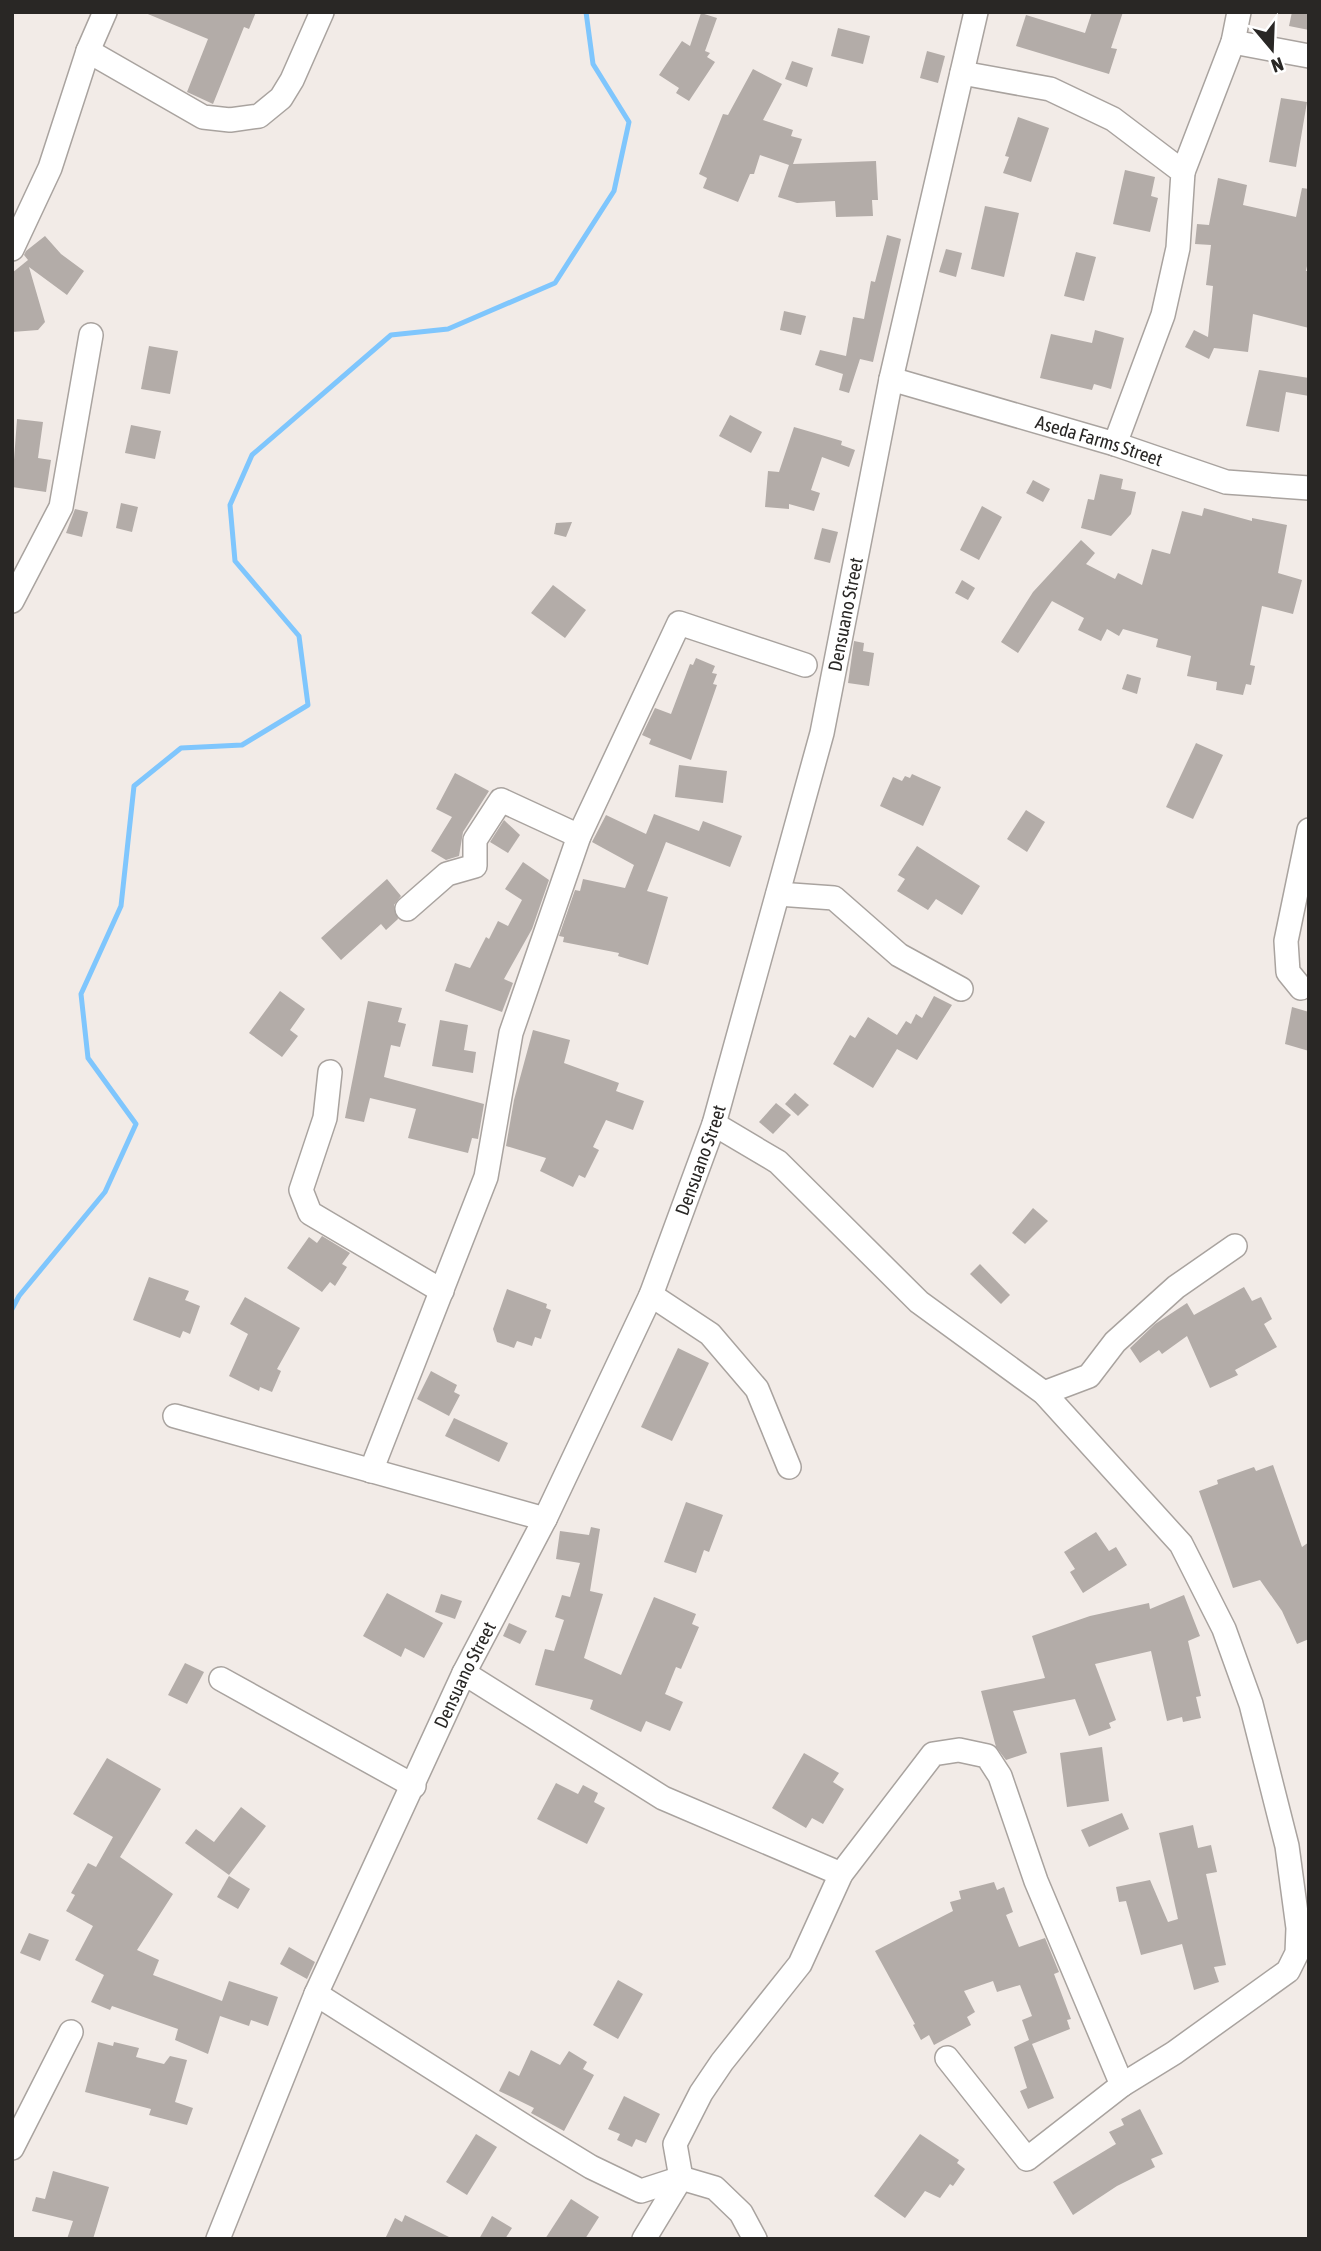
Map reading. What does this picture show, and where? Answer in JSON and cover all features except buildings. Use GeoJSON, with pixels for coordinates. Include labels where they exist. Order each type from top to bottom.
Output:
{"type":"FeatureCollection","features":[{"type":"Feature","properties":{"kind":"street"},"geometry":{"type":"LineString","coordinates":[[12,249],[50,168],[88,51],[104,12]]}},
{"type":"Feature","properties":{"kind":"street"},"geometry":{"type":"LineString","coordinates":[[88,51],[203,117],[230,120],[259,116],[281,97],[292,80],[321,12]]}},
{"type":"Feature","properties":{"kind":"street","name":"Densuano Street"},"geometry":{"type":"LineString","coordinates":[[218,2239],[316,1994],[464,1673],[545,1519],[652,1295],[714,1124],[822,733],[891,379],[976,12]]}},
{"type":"Feature","properties":{"kind":"street"},"geometry":{"type":"LineString","coordinates":[[1115,444],[1163,315],[1178,248],[1183,172],[1233,42],[1239,12]]}},
{"type":"Feature","properties":{"kind":"street"},"geometry":{"type":"LineString","coordinates":[[1233,42],[1309,56]]}},
{"type":"Feature","properties":{"kind":"street"},"geometry":{"type":"LineString","coordinates":[[962,73],[1050,89],[1113,119],[1183,172]]}},
{"type":"Feature","properties":{"kind":"street"},"geometry":{"type":"LineString","coordinates":[[12,601],[61,507],[91,335]]}},
{"type":"Feature","properties":{"kind":"street","name":"Aseda Farms Street"},"geometry":{"type":"LineString","coordinates":[[891,379],[1115,444],[1226,482],[1309,488]]}},
{"type":"Feature","properties":{"kind":"street"},"geometry":{"type":"LineString","coordinates":[[371,1471],[486,1177],[511,1033],[579,836],[679,623],[804,665]]}},
{"type":"Feature","properties":{"kind":"street"},"geometry":{"type":"LineString","coordinates":[[407,909],[447,874],[475,866],[475,840],[501,800],[579,836]]}},
{"type":"Feature","properties":{"kind":"street"},"geometry":{"type":"LineString","coordinates":[[1301,988],[1288,972],[1286,941],[1309,830]]}},
{"type":"Feature","properties":{"kind":"street"},"geometry":{"type":"LineString","coordinates":[[778,894],[834,898],[899,956],[961,989]]}},
{"type":"Feature","properties":{"kind":"street"},"geometry":{"type":"LineString","coordinates":[[330,1072],[324,1118],[301,1190],[310,1213],[442,1291]]}},
{"type":"Feature","properties":{"kind":"street"},"geometry":{"type":"LineString","coordinates":[[714,1124],[778,1162],[919,1301],[1044,1393],[1181,1544],[1224,1629],[1251,1704],[1284,1833],[1298,1928],[1297,1953],[1288,1971],[1174,2053],[1122,2085],[1027,2159],[947,2058]]}},
{"type":"Feature","properties":{"kind":"street"},"geometry":{"type":"LineString","coordinates":[[1044,1393],[1089,1376],[1115,1342],[1176,1287],[1236,1246]]}},
{"type":"Feature","properties":{"kind":"street"},"geometry":{"type":"LineString","coordinates":[[652,1295],[710,1335],[757,1390],[789,1467]]}},
{"type":"Feature","properties":{"kind":"street"},"geometry":{"type":"LineString","coordinates":[[175,1416],[545,1519]]}},
{"type":"Feature","properties":{"kind":"street"},"geometry":{"type":"LineString","coordinates":[[464,1673],[663,1798],[841,1874]]}},
{"type":"Feature","properties":{"kind":"street"},"geometry":{"type":"LineString","coordinates":[[221,1679],[414,1786]]}},
{"type":"Feature","properties":{"kind":"street"},"geometry":{"type":"LineString","coordinates":[[644,2239],[681,2178],[675,2144],[701,2094],[722,2062],[800,1964],[841,1874],[933,1754],[959,1750],[987,1756],[999,1776],[1036,1881],[1122,2085]]}},
{"type":"Feature","properties":{"kind":"street"},"geometry":{"type":"LineString","coordinates":[[316,1994],[591,2167],[641,2190],[681,2178],[715,2188],[741,2213],[755,2239]]}},
{"type":"Feature","properties":{"kind":"street"},"geometry":{"type":"LineString","coordinates":[[12,2148],[71,2032]]}},
{"type":"Feature","properties":{"kind":"waterway"},"geometry":{"type":"LineString","coordinates":[[12,1309],[19,1296],[105,1192],[136,1124],[88,1058],[81,994],[121,906],[134,786],[181,748],[242,745],[308,705],[299,636],[235,561],[230,505],[252,455],[391,335],[448,329],[555,283],[614,191],[629,122],[593,64],[586,12]]}}]}
